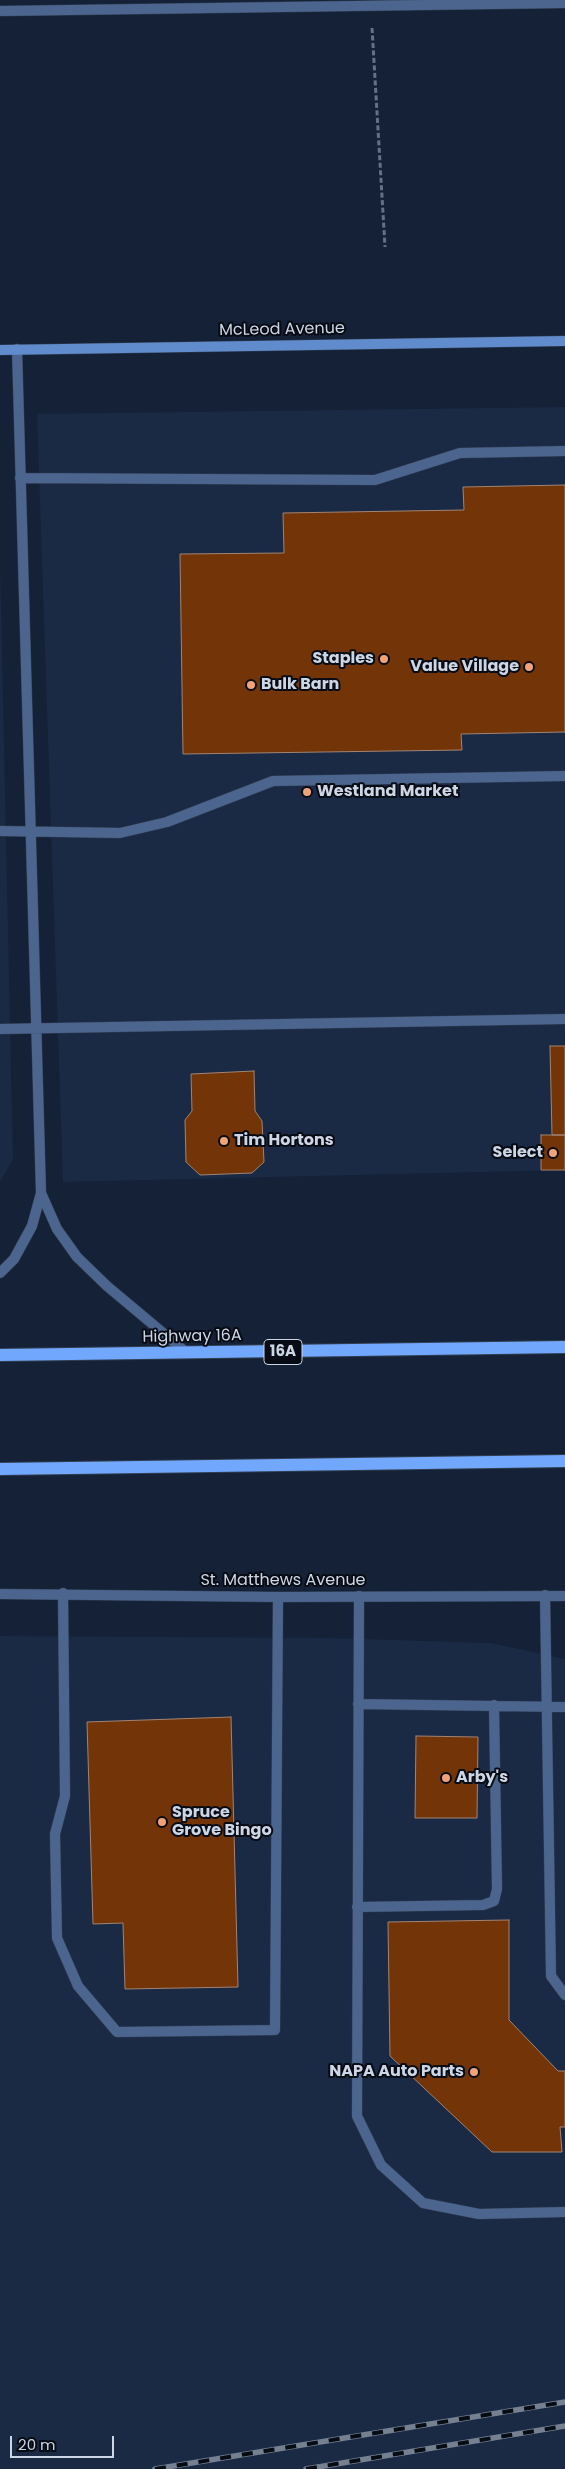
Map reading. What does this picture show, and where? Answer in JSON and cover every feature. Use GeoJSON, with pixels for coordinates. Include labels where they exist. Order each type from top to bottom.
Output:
{"type":"FeatureCollection","features":[{"type":"Feature","properties":{"kind":"main road","name":"Highway 16A"},"geometry":{"type":"LineString","coordinates":[[0,1355],[565,1347]]}},
{"type":"Feature","properties":{"kind":"main road"},"geometry":{"type":"LineString","coordinates":[[0,1469],[565,1460]]}},
{"type":"Feature","properties":{"kind":"street"},"geometry":{"type":"LineString","coordinates":[[0,11],[165,4],[565,3]]}},
{"type":"Feature","properties":{"kind":"street","name":"McLeod Avenue"},"geometry":{"type":"LineString","coordinates":[[0,350],[565,341]]}},
{"type":"Feature","properties":{"kind":"street"},"geometry":{"type":"LineString","coordinates":[[0,1273],[14,1259],[32,1226],[41,1193],[17,350]]}},
{"type":"Feature","properties":{"kind":"street"},"geometry":{"type":"LineString","coordinates":[[20,478],[375,480],[460,453],[565,451]]}},
{"type":"Feature","properties":{"kind":"street"},"geometry":{"type":"LineString","coordinates":[[0,831],[120,833],[167,822],[273,781],[565,776]]}},
{"type":"Feature","properties":{"kind":"street"},"geometry":{"type":"LineString","coordinates":[[0,1029],[565,1019]]}},
{"type":"Feature","properties":{"kind":"street"},"geometry":{"type":"LineString","coordinates":[[41,1193],[57,1228],[78,1257],[107,1286],[187,1353]]}},
{"type":"Feature","properties":{"kind":"street"},"geometry":{"type":"LineString","coordinates":[[63,1593],[65,1796],[55,1834],[57,1938],[78,1986],[117,2032],[275,2030],[278,1597]]}},
{"type":"Feature","properties":{"kind":"street","name":"St. Matthews Avenue"},"geometry":{"type":"LineString","coordinates":[[0,1594],[63,1593],[278,1597],[565,1596]]}},
{"type":"Feature","properties":{"kind":"street"},"geometry":{"type":"LineString","coordinates":[[545,1595],[551,1976],[565,1995]]}},
{"type":"Feature","properties":{"kind":"street"},"geometry":{"type":"LineString","coordinates":[[358,1596],[357,2116],[380,2165],[423,2203],[479,2214],[565,2212]]}},
{"type":"Feature","properties":{"kind":"street"},"geometry":{"type":"LineString","coordinates":[[358,1704],[565,1707]]}},
{"type":"Feature","properties":{"kind":"street"},"geometry":{"type":"LineString","coordinates":[[358,1907],[483,1905],[494,1901],[497,1889],[494,1705]]}},
{"type":"Feature","properties":{"kind":"path"},"geometry":{"type":"LineString","coordinates":[[371,3],[385,247]]}},
{"type":"Feature","properties":{"kind":"shaded area","name":"Westland Market"},"geometry":{"type":"Polygon","coordinates":[[[565,407],[565,1170],[63,1182],[37,414],[565,407]]]}},
{"type":"Feature","properties":{"kind":"shaded area"},"geometry":{"type":"Polygon","coordinates":[[[0,560],[13,1159],[0,1182],[0,560]]]}},
{"type":"Feature","properties":{"kind":"shaded area"},"geometry":{"type":"Polygon","coordinates":[[[0,1636],[328,1638],[491,1643],[565,1659],[565,2469],[0,2469],[0,1636]]]}},
{"type":"Feature","properties":{"kind":"building"},"geometry":{"type":"Polygon","coordinates":[[[565,485],[565,732],[461,734],[462,750],[183,754],[180,554],[284,553],[283,513],[464,510],[463,487],[565,485]]]}},
{"type":"Feature","properties":{"kind":"building"},"geometry":{"type":"Polygon","coordinates":[[[550,1046],[565,1046],[565,1135],[552,1135],[550,1046]]]}},
{"type":"Feature","properties":{"kind":"building","name":"Tim Hortons"},"geometry":{"type":"Polygon","coordinates":[[[254,1071],[255,1111],[262,1121],[264,1162],[252,1173],[200,1175],[186,1162],[185,1120],[192,1111],[191,1074],[254,1071]]]}},
{"type":"Feature","properties":{"kind":"building","name":"Select"},"geometry":{"type":"Polygon","coordinates":[[[541,1135],[565,1135],[565,1170],[541,1170],[541,1135]]]}},
{"type":"Feature","properties":{"kind":"building","name":"Spruce Grove Bingo"},"geometry":{"type":"Polygon","coordinates":[[[231,1717],[238,1987],[125,1989],[123,1923],[93,1924],[87,1722],[231,1717]]]}},
{"type":"Feature","properties":{"kind":"building","name":"Arby's"},"geometry":{"type":"Polygon","coordinates":[[[416,1736],[478,1737],[477,1818],[415,1818],[416,1736]]]}},
{"type":"Feature","properties":{"kind":"building"},"geometry":{"type":"Polygon","coordinates":[[[509,1920],[509,2020],[558,2071],[565,2071],[565,2127],[560,2127],[562,2152],[492,2152],[390,2056],[388,1922],[509,1920]]]}},
{"type":"Feature","properties":{"kind":"railway"},"geometry":{"type":"LineString","coordinates":[[155,2469],[565,2402]]}},
{"type":"Feature","properties":{"kind":"railway"},"geometry":{"type":"LineString","coordinates":[[306,2469],[565,2426]]}},
{"type":"Feature","properties":{"kind":"place","name":"Staples"},"geometry":{"type":"Point","coordinates":[384,659]}},
{"type":"Feature","properties":{"kind":"place","name":"Value Village"},"geometry":{"type":"Point","coordinates":[529,667]}},
{"type":"Feature","properties":{"kind":"place","name":"Bulk Barn"},"geometry":{"type":"Point","coordinates":[251,685]}},
{"type":"Feature","properties":{"kind":"place","name":"Westland Market"},"geometry":{"type":"Point","coordinates":[307,792]}},
{"type":"Feature","properties":{"kind":"place","name":"Tim Hortons"},"geometry":{"type":"Point","coordinates":[224,1141]}},
{"type":"Feature","properties":{"kind":"place","name":"Select"},"geometry":{"type":"Point","coordinates":[553,1153]}},
{"type":"Feature","properties":{"kind":"place","name":"Arby's"},"geometry":{"type":"Point","coordinates":[446,1778]}},
{"type":"Feature","properties":{"kind":"place","name":"Spruce Grove Bingo"},"geometry":{"type":"Point","coordinates":[162,1822]}},
{"type":"Feature","properties":{"kind":"place","name":"NAPA Auto Parts"},"geometry":{"type":"Point","coordinates":[474,2072]}}]}
